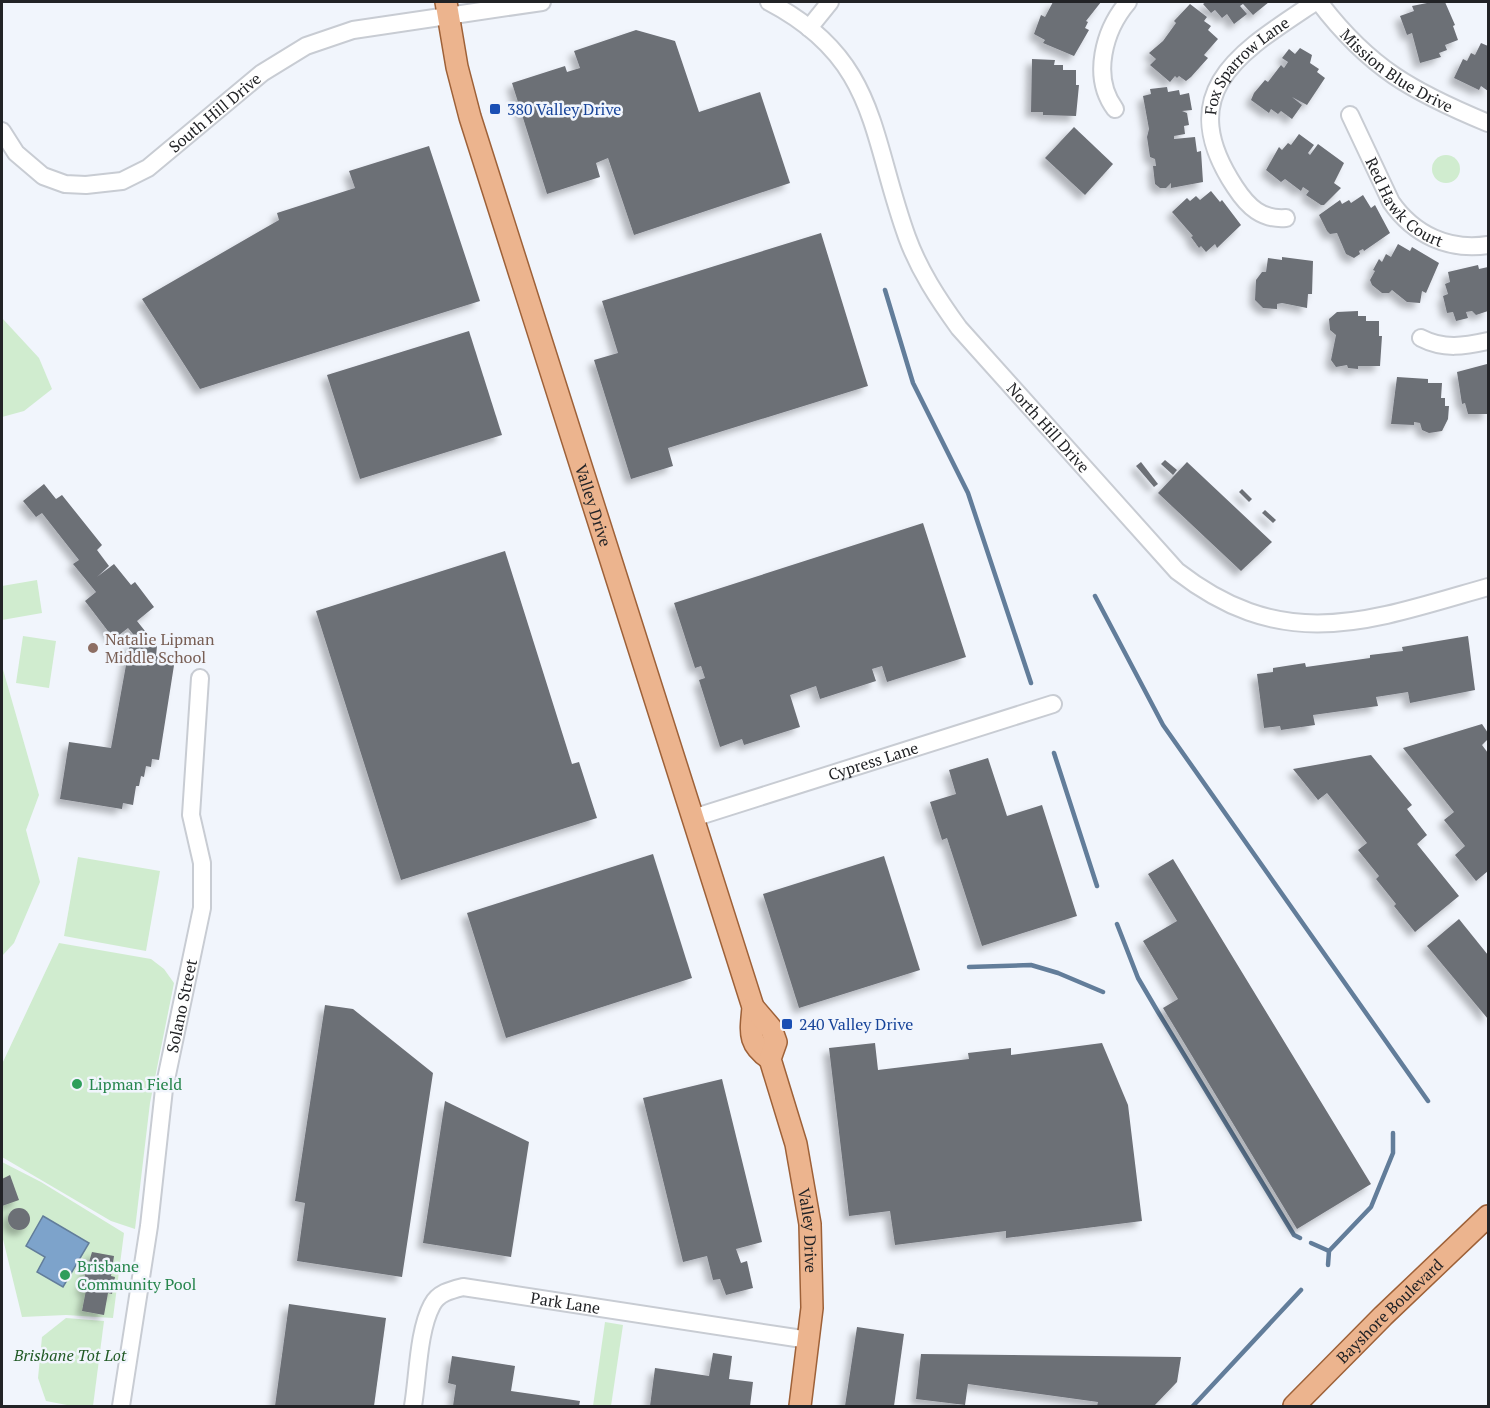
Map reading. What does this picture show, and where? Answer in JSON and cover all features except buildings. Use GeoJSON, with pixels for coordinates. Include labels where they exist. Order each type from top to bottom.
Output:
{"type":"FeatureCollection","features":[{"type":"Feature","properties":{"kind":"main road","name":"Valley Drive"},"geometry":{"type":"LineString","coordinates":[[447,8],[470,117],[753,1007],[771,1028],[776,1042],[770,1059],[796,1144],[806,1191],[813,1257],[809,1340],[800,1407]]}},
{"type":"Feature","properties":{"kind":"main road","name":"Bayshore Boulevard"},"geometry":{"type":"LineString","coordinates":[[1294,1407],[1359,1339],[1488,1216]]}},
{"type":"Feature","properties":{"kind":"street"},"geometry":{"type":"LineString","coordinates":[[447,8],[542,2]]}},
{"type":"Feature","properties":{"kind":"street","name":"North Hill Drive"},"geometry":{"type":"LineString","coordinates":[[769,2],[809,27],[845,64],[869,106],[908,239],[938,300],[958,328],[1177,570],[1203,591],[1231,606],[1262,618],[1295,624],[1356,622],[1488,587]]}},
{"type":"Feature","properties":{"kind":"street"},"geometry":{"type":"LineString","coordinates":[[809,27],[830,2]]}},
{"type":"Feature","properties":{"kind":"street"},"geometry":{"type":"LineString","coordinates":[[1115,109],[1105,92],[1103,64],[1106,44],[1113,25],[1128,2]]}},
{"type":"Feature","properties":{"kind":"street","name":"Mission Blue Drive"},"geometry":{"type":"LineString","coordinates":[[1317,2],[1384,71],[1435,101],[1488,123]]}},
{"type":"Feature","properties":{"kind":"street","name":"Fox Sparrow Lane"},"geometry":{"type":"LineString","coordinates":[[1286,218],[1275,219],[1260,215],[1238,192],[1219,158],[1212,133],[1211,110],[1219,82],[1236,59],[1317,2]]}},
{"type":"Feature","properties":{"kind":"street","name":"South Hill Drive"},"geometry":{"type":"LineString","coordinates":[[2,131],[15,153],[43,176],[65,184],[122,181],[148,168],[262,73],[306,45],[353,30],[447,8]]}},
{"type":"Feature","properties":{"kind":"street","name":"Red Hawk Court"},"geometry":{"type":"LineString","coordinates":[[1350,115],[1390,202],[1406,220],[1440,242],[1472,246],[1488,245]]}},
{"type":"Feature","properties":{"kind":"street"},"geometry":{"type":"LineString","coordinates":[[1421,338],[1452,347],[1488,341]]}},
{"type":"Feature","properties":{"kind":"street","name":"Solano Street"},"geometry":{"type":"LineString","coordinates":[[121,1407],[149,1226],[164,1089],[202,908],[202,863],[191,815],[200,678]]}},
{"type":"Feature","properties":{"kind":"street","name":"Cypress Lane"},"geometry":{"type":"LineString","coordinates":[[693,818],[1053,704]]}},
{"type":"Feature","properties":{"kind":"street","name":"Park Lane"},"geometry":{"type":"LineString","coordinates":[[413,1407],[425,1328],[432,1304],[451,1290],[463,1287],[809,1340]]}},
{"type":"Feature","properties":{"kind":"green space"},"geometry":{"type":"Polygon","coordinates":[[[1446,155],[1456,159],[1460,169],[1456,179],[1446,183],[1436,179],[1432,169],[1436,159],[1446,155]]]}},
{"type":"Feature","properties":{"kind":"green space"},"geometry":{"type":"Polygon","coordinates":[[[2,318],[39,358],[52,389],[24,411],[2,417],[2,318]]]}},
{"type":"Feature","properties":{"kind":"green space"},"geometry":{"type":"Polygon","coordinates":[[[37,580],[42,613],[2,620],[2,586],[37,580]]]}},
{"type":"Feature","properties":{"kind":"green space"},"geometry":{"type":"Polygon","coordinates":[[[23,636],[56,641],[49,688],[16,683],[23,636]]]}},
{"type":"Feature","properties":{"kind":"green space"},"geometry":{"type":"Polygon","coordinates":[[[2,666],[39,795],[26,830],[40,882],[14,943],[2,956],[2,666]]]}},
{"type":"Feature","properties":{"kind":"green space"},"geometry":{"type":"Polygon","coordinates":[[[78,857],[160,871],[146,951],[64,936],[78,857]]]}},
{"type":"Feature","properties":{"kind":"green space","name":"Lipman Field"},"geometry":{"type":"Polygon","coordinates":[[[59,943],[151,959],[164,969],[174,983],[150,1103],[135,1229],[111,1221],[2,1157],[2,1064],[59,943]]]}},
{"type":"Feature","properties":{"kind":"green space","name":"Brisbane Community Pool"},"geometry":{"type":"Polygon","coordinates":[[[2,1162],[41,1182],[124,1233],[113,1318],[66,1315],[22,1317],[2,1235],[2,1162]]]}},
{"type":"Feature","properties":{"kind":"green space","name":"Brisbane Tot Lot"},"geometry":{"type":"Polygon","coordinates":[[[66,1318],[104,1321],[93,1406],[72,1406],[46,1401],[38,1378],[42,1337],[66,1318]]]}},
{"type":"Feature","properties":{"kind":"green space"},"geometry":{"type":"Polygon","coordinates":[[[605,1322],[623,1325],[611,1406],[593,1406],[605,1322]]]}},
{"type":"Feature","properties":{"kind":"water"},"geometry":{"type":"Polygon","coordinates":[[[43,1216],[89,1243],[63,1287],[37,1272],[45,1257],[26,1246],[43,1216]]]}},
{"type":"Feature","properties":{"kind":"waterway"},"geometry":{"type":"LineString","coordinates":[[885,290],[913,383],[968,493],[1031,683]]}},
{"type":"Feature","properties":{"kind":"waterway"},"geometry":{"type":"LineString","coordinates":[[1095,596],[1163,725],[1428,1101]]}},
{"type":"Feature","properties":{"kind":"waterway"},"geometry":{"type":"LineString","coordinates":[[1054,753],[1097,886]]}},
{"type":"Feature","properties":{"kind":"waterway"},"geometry":{"type":"LineString","coordinates":[[1117,924],[1138,978],[1294,1235],[1300,1238]]}},
{"type":"Feature","properties":{"kind":"waterway"},"geometry":{"type":"LineString","coordinates":[[969,967],[1031,965],[1058,973],[1103,992]]}},
{"type":"Feature","properties":{"kind":"waterway"},"geometry":{"type":"LineString","coordinates":[[1328,1265],[1329,1251],[1371,1207],[1393,1153],[1393,1133]]}},
{"type":"Feature","properties":{"kind":"waterway"},"geometry":{"type":"LineString","coordinates":[[1311,1243],[1329,1251]]}},
{"type":"Feature","properties":{"kind":"waterway"},"geometry":{"type":"LineString","coordinates":[[1193,1406],[1301,1290]]}},
{"type":"Feature","properties":{"kind":"place","name":"380 Valley Drive"},"geometry":{"type":"Point","coordinates":[495,109]}},
{"type":"Feature","properties":{"kind":"place","name":"Natalie Lipman Middle School"},"geometry":{"type":"Point","coordinates":[93,648]}},
{"type":"Feature","properties":{"kind":"place","name":"240 Valley Drive"},"geometry":{"type":"Point","coordinates":[787,1024]}},
{"type":"Feature","properties":{"kind":"place","name":"Lipman Field"},"geometry":{"type":"Point","coordinates":[77,1084]}},
{"type":"Feature","properties":{"kind":"place","name":"Brisbane Community Pool"},"geometry":{"type":"Point","coordinates":[65,1275]}}]}
